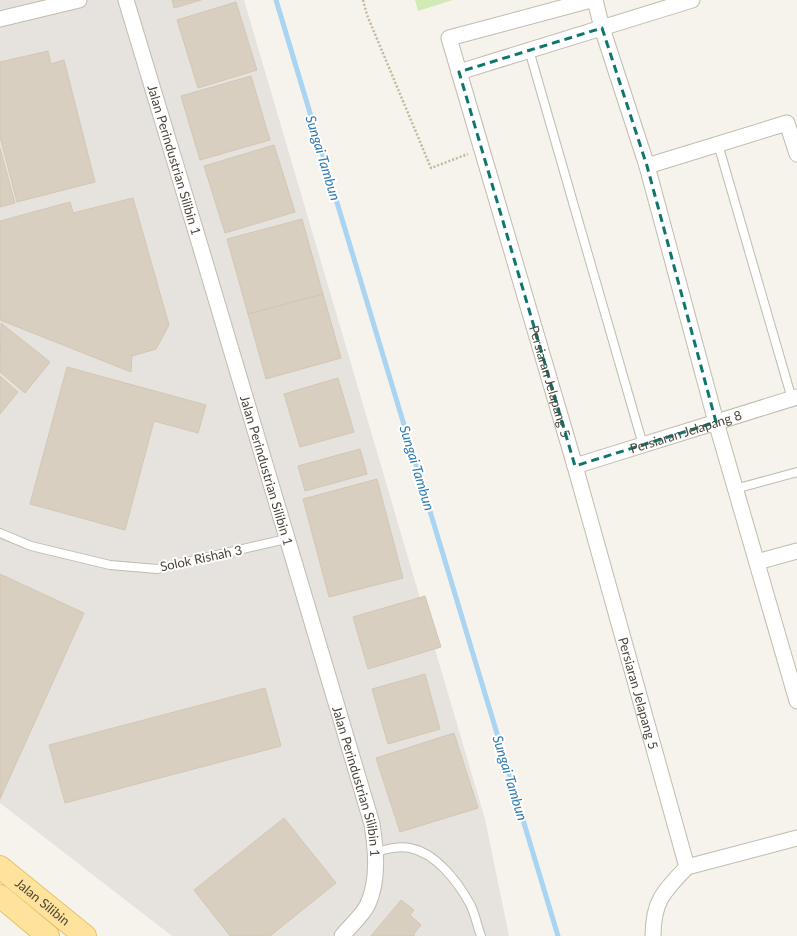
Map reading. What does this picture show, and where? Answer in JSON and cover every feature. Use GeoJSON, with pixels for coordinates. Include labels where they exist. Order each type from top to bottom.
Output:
{"type":"FeatureCollection","features":[{"type":"Feature","properties":{"kind":"main road","name":"Jalan Silibin"},"geometry":{"type":"LineString","coordinates":[[0,868],[85,936]]}},
{"type":"Feature","properties":{"kind":"main road","name":"Jalan Silibin"},"geometry":{"type":"LineString","coordinates":[[0,896],[48,936]]}},
{"type":"Feature","properties":{"kind":"street"},"geometry":{"type":"LineString","coordinates":[[0,18],[79,0]]}},
{"type":"Feature","properties":{"kind":"street","name":"Jalan Perindustrian Silibin 1"},"geometry":{"type":"LineString","coordinates":[[126,0],[207,266],[286,539],[372,824],[376,852],[375,880],[368,905],[342,936]]}},
{"type":"Feature","properties":{"kind":"street","name":"Persiaran Jelapang 5"},"geometry":{"type":"LineString","coordinates":[[591,0],[449,38],[575,466],[687,867]]}},
{"type":"Feature","properties":{"kind":"street"},"geometry":{"type":"LineString","coordinates":[[595,0],[602,28],[647,166],[716,422],[797,701]]}},
{"type":"Feature","properties":{"kind":"street"},"geometry":{"type":"LineString","coordinates":[[459,72],[692,0]]}},
{"type":"Feature","properties":{"kind":"street"},"geometry":{"type":"LineString","coordinates":[[647,166],[792,121],[797,154]]}},
{"type":"Feature","properties":{"kind":"street","name":"Persiaran Jelapang 8"},"geometry":{"type":"LineString","coordinates":[[575,466],[794,398]]}},
{"type":"Feature","properties":{"kind":"street"},"geometry":{"type":"LineString","coordinates":[[757,562],[797,551]]}},
{"type":"Feature","properties":{"kind":"street"},"geometry":{"type":"LineString","coordinates":[[653,936],[653,919],[663,892],[687,867],[797,838]]}},
{"type":"Feature","properties":{"kind":"lane"},"geometry":{"type":"LineString","coordinates":[[529,50],[643,445]]}},
{"type":"Feature","properties":{"kind":"lane"},"geometry":{"type":"LineString","coordinates":[[718,144],[794,398]]}},
{"type":"Feature","properties":{"kind":"lane"},"geometry":{"type":"LineString","coordinates":[[735,489],[797,472]]}},
{"type":"Feature","properties":{"kind":"lane","name":"Solok Rishah 3"},"geometry":{"type":"LineString","coordinates":[[0,533],[31,546],[110,565],[158,569],[286,539]]}},
{"type":"Feature","properties":{"kind":"lane"},"geometry":{"type":"LineString","coordinates":[[376,852],[396,847],[411,848],[430,857],[445,870],[470,904],[481,936]]}},
{"type":"Feature","properties":{"kind":"path"},"geometry":{"type":"LineString","coordinates":[[363,0],[367,15],[431,168],[481,148]]}},
{"type":"Feature","properties":{"kind":"highlighted area"},"geometry":{"type":"Polygon","coordinates":[[[602,28],[647,166],[716,422],[575,466],[459,72],[602,28]]]}},
{"type":"Feature","properties":{"kind":"shaded area"},"geometry":{"type":"Polygon","coordinates":[[[0,0],[244,0],[485,819],[509,936],[172,936],[0,803],[0,0]]]}},
{"type":"Feature","properties":{"kind":"green space"},"geometry":{"type":"Polygon","coordinates":[[[415,0],[453,0],[418,11],[415,0]]]}},
{"type":"Feature","properties":{"kind":"building"},"geometry":{"type":"Polygon","coordinates":[[[172,0],[201,0],[174,8],[172,0]]]}},
{"type":"Feature","properties":{"kind":"building"},"geometry":{"type":"Polygon","coordinates":[[[236,2],[257,70],[198,88],[177,20],[236,2]]]}},
{"type":"Feature","properties":{"kind":"building"},"geometry":{"type":"Polygon","coordinates":[[[48,51],[51,64],[64,60],[95,182],[17,202],[0,137],[0,62],[48,51]]]}},
{"type":"Feature","properties":{"kind":"building"},"geometry":{"type":"Polygon","coordinates":[[[251,76],[270,140],[200,160],[181,96],[251,76]]]}},
{"type":"Feature","properties":{"kind":"building"},"geometry":{"type":"Polygon","coordinates":[[[274,145],[295,212],[225,233],[204,166],[274,145]]]}},
{"type":"Feature","properties":{"kind":"building"},"geometry":{"type":"Polygon","coordinates":[[[0,148],[15,203],[0,207],[0,148]]]}},
{"type":"Feature","properties":{"kind":"building"},"geometry":{"type":"Polygon","coordinates":[[[133,198],[169,325],[156,349],[132,356],[131,372],[0,320],[0,221],[70,202],[73,213],[133,198]]]}},
{"type":"Feature","properties":{"kind":"building"},"geometry":{"type":"Polygon","coordinates":[[[302,219],[323,294],[248,314],[227,239],[302,219]]]}},
{"type":"Feature","properties":{"kind":"building"},"geometry":{"type":"Polygon","coordinates":[[[323,294],[341,358],[266,379],[248,314],[323,294]]]}},
{"type":"Feature","properties":{"kind":"building"},"geometry":{"type":"Polygon","coordinates":[[[1,323],[50,362],[25,393],[0,372],[1,323]]]}},
{"type":"Feature","properties":{"kind":"building"},"geometry":{"type":"Polygon","coordinates":[[[67,367],[206,405],[198,433],[154,421],[125,530],[30,504],[67,367]]]}},
{"type":"Feature","properties":{"kind":"building"},"geometry":{"type":"Polygon","coordinates":[[[0,376],[18,392],[0,414],[0,376]]]}},
{"type":"Feature","properties":{"kind":"building"},"geometry":{"type":"Polygon","coordinates":[[[338,378],[354,432],[300,447],[284,394],[338,378]]]}},
{"type":"Feature","properties":{"kind":"building"},"geometry":{"type":"Polygon","coordinates":[[[360,449],[367,474],[305,491],[298,466],[360,449]]]}},
{"type":"Feature","properties":{"kind":"building"},"geometry":{"type":"Polygon","coordinates":[[[377,479],[403,578],[329,597],[303,499],[377,479]]]}},
{"type":"Feature","properties":{"kind":"building"},"geometry":{"type":"Polygon","coordinates":[[[0,574],[84,613],[0,799],[0,574]]]}},
{"type":"Feature","properties":{"kind":"building"},"geometry":{"type":"Polygon","coordinates":[[[425,596],[441,647],[368,669],[353,617],[425,596]]]}},
{"type":"Feature","properties":{"kind":"building"},"geometry":{"type":"Polygon","coordinates":[[[425,674],[440,729],[388,744],[372,689],[425,674]]]}},
{"type":"Feature","properties":{"kind":"building"},"geometry":{"type":"Polygon","coordinates":[[[265,688],[281,746],[65,803],[49,745],[265,688]]]}},
{"type":"Feature","properties":{"kind":"building"},"geometry":{"type":"Polygon","coordinates":[[[454,733],[478,808],[400,832],[376,758],[454,733]]]}},
{"type":"Feature","properties":{"kind":"building"},"geometry":{"type":"Polygon","coordinates":[[[284,818],[336,883],[270,936],[230,936],[194,890],[284,818]]]}},
{"type":"Feature","properties":{"kind":"building"},"geometry":{"type":"Polygon","coordinates":[[[401,900],[414,910],[410,915],[421,925],[413,935],[415,936],[371,936],[401,900]]]}},
{"type":"Feature","properties":{"kind":"waterway","name":"Sungai Tambun"},"geometry":{"type":"LineString","coordinates":[[276,0],[558,936]]}}]}
